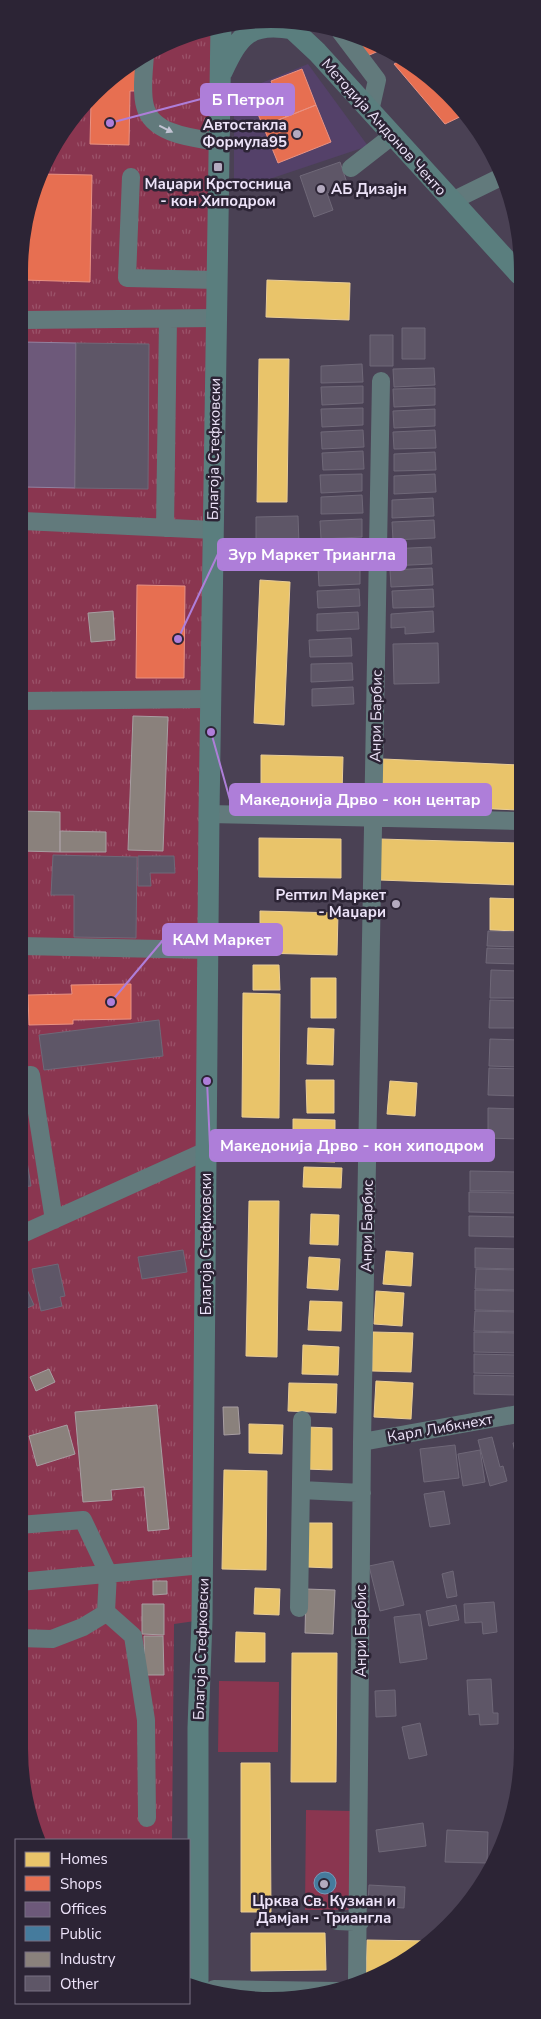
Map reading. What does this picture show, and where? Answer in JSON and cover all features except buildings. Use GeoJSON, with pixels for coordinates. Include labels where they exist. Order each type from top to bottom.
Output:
{"type":"FeatureCollection","features":[{"type":"Feature","properties":{"kind":"main road"},"geometry":{"type":"LineString","coordinates":[[219,79],[236,44],[244,36],[259,28]]}},
{"type":"Feature","properties":{"kind":"main road","name":"Методија Андонов Ченто"},"geometry":{"type":"LineString","coordinates":[[299,30],[316,52],[514,268]]}},
{"type":"Feature","properties":{"kind":"main road","name":"Благоја Стефковски"},"geometry":{"type":"LineString","coordinates":[[198,1980],[198,1738],[203,1565],[209,814],[221,33]]}},
{"type":"Feature","properties":{"kind":"street"},"geometry":{"type":"LineString","coordinates":[[346,39],[377,80],[370,111]]}},
{"type":"Feature","properties":{"kind":"street"},"geometry":{"type":"LineString","coordinates":[[145,62],[143,97],[145,108],[155,123],[168,131],[218,142]]}},
{"type":"Feature","properties":{"kind":"street"},"geometry":{"type":"LineString","coordinates":[[351,168],[392,136]]}},
{"type":"Feature","properties":{"kind":"street"},"geometry":{"type":"LineString","coordinates":[[132,177],[127,278],[218,280]]}},
{"type":"Feature","properties":{"kind":"street","name":"Методија Андонов Ченто"},"geometry":{"type":"LineString","coordinates":[[452,201],[496,180]]}},
{"type":"Feature","properties":{"kind":"street"},"geometry":{"type":"LineString","coordinates":[[28,320],[216,318]]}},
{"type":"Feature","properties":{"kind":"street"},"geometry":{"type":"LineString","coordinates":[[165,528],[168,319]]}},
{"type":"Feature","properties":{"kind":"street","name":"Анри Барбис"},"geometry":{"type":"LineString","coordinates":[[358,1975],[360,1922],[356,1797],[380,381]]}},
{"type":"Feature","properties":{"kind":"street"},"geometry":{"type":"LineString","coordinates":[[28,521],[213,530]]}},
{"type":"Feature","properties":{"kind":"street"},"geometry":{"type":"LineString","coordinates":[[28,701],[211,699]]}},
{"type":"Feature","properties":{"kind":"street"},"geometry":{"type":"LineString","coordinates":[[209,814],[514,821]]}},
{"type":"Feature","properties":{"kind":"street"},"geometry":{"type":"LineString","coordinates":[[28,946],[208,950]]}},
{"type":"Feature","properties":{"kind":"street"},"geometry":{"type":"LineString","coordinates":[[28,1075],[31,1075],[54,1220]]}},
{"type":"Feature","properties":{"kind":"street"},"geometry":{"type":"LineString","coordinates":[[28,1231],[206,1151]]}},
{"type":"Feature","properties":{"kind":"street","name":"Карл Либкнехт"},"geometry":{"type":"LineString","coordinates":[[362,1442],[514,1415]]}},
{"type":"Feature","properties":{"kind":"street"},"geometry":{"type":"LineString","coordinates":[[299,1608],[302,1420]]}},
{"type":"Feature","properties":{"kind":"street"},"geometry":{"type":"LineString","coordinates":[[301,1490],[362,1493]]}},
{"type":"Feature","properties":{"kind":"street"},"geometry":{"type":"LineString","coordinates":[[28,1525],[83,1520],[108,1573],[106,1613]]}},
{"type":"Feature","properties":{"kind":"street"},"geometry":{"type":"LineString","coordinates":[[28,1581],[203,1565]]}},
{"type":"Feature","properties":{"kind":"street"},"geometry":{"type":"LineString","coordinates":[[28,1638],[52,1639],[83,1627],[106,1613]]}},
{"type":"Feature","properties":{"kind":"street"},"geometry":{"type":"LineString","coordinates":[[106,1613],[133,1636],[146,1720],[147,1818]]}},
{"type":"Feature","properties":{"kind":"street"},"geometry":{"type":"LineString","coordinates":[[337,1922],[360,1922]]}},
{"type":"Feature","properties":{"kind":"street"},"geometry":{"type":"LineString","coordinates":[[243,1989],[292,1990]]}},
{"type":"Feature","properties":{"kind":"shaded area"},"geometry":{"type":"Polygon","coordinates":[[[308,64],[368,146],[234,191],[234,94],[308,64]]]}},
{"type":"Feature","properties":{"kind":"green space"},"geometry":{"type":"Polygon","coordinates":[[[212,35],[202,1620],[174,1624],[172,1839],[45,1839],[32,1796],[28,1764],[28,255],[32,223],[40,192],[68,135],[88,110],[110,88],[135,68],[178,46],[212,35]]]}},
{"type":"Feature","properties":{"kind":"green space"},"geometry":{"type":"Polygon","coordinates":[[[219,1681],[279,1682],[278,1752],[218,1752],[219,1681]]]}},
{"type":"Feature","properties":{"kind":"green space"},"geometry":{"type":"Polygon","coordinates":[[[306,1810],[352,1811],[351,1910],[305,1910],[306,1810]]]}},
{"type":"Feature","properties":{"kind":"place","name":"Б Петрол"},"geometry":{"type":"Point","coordinates":[110,123]}},
{"type":"Feature","properties":{"kind":"place","name":"Автостакла Формула95"},"geometry":{"type":"Point","coordinates":[297,134]}},
{"type":"Feature","properties":{"kind":"place","name":"Маџари Крстосница - кон Хиподром"},"geometry":{"type":"Point","coordinates":[218,167]}},
{"type":"Feature","properties":{"kind":"place","name":"АБ Дизајн"},"geometry":{"type":"Point","coordinates":[321,189]}},
{"type":"Feature","properties":{"kind":"place","name":"Зур Маркет Триангла"},"geometry":{"type":"Point","coordinates":[178,639]}},
{"type":"Feature","properties":{"kind":"place","name":"Македонија Дрво - кон центар"},"geometry":{"type":"Point","coordinates":[211,732]}},
{"type":"Feature","properties":{"kind":"place","name":"Рептил Маркет - Маџари"},"geometry":{"type":"Point","coordinates":[396,904]}},
{"type":"Feature","properties":{"kind":"place","name":"КАМ Маркет"},"geometry":{"type":"Point","coordinates":[111,1002]}},
{"type":"Feature","properties":{"kind":"place","name":"Македонија Дрво - кон хиподром"},"geometry":{"type":"Point","coordinates":[207,1081]}},
{"type":"Feature","properties":{"kind":"place","name":"Црква Св. Кузман и Дамјан - Триангла"},"geometry":{"type":"Point","coordinates":[324,1884]}}]}
